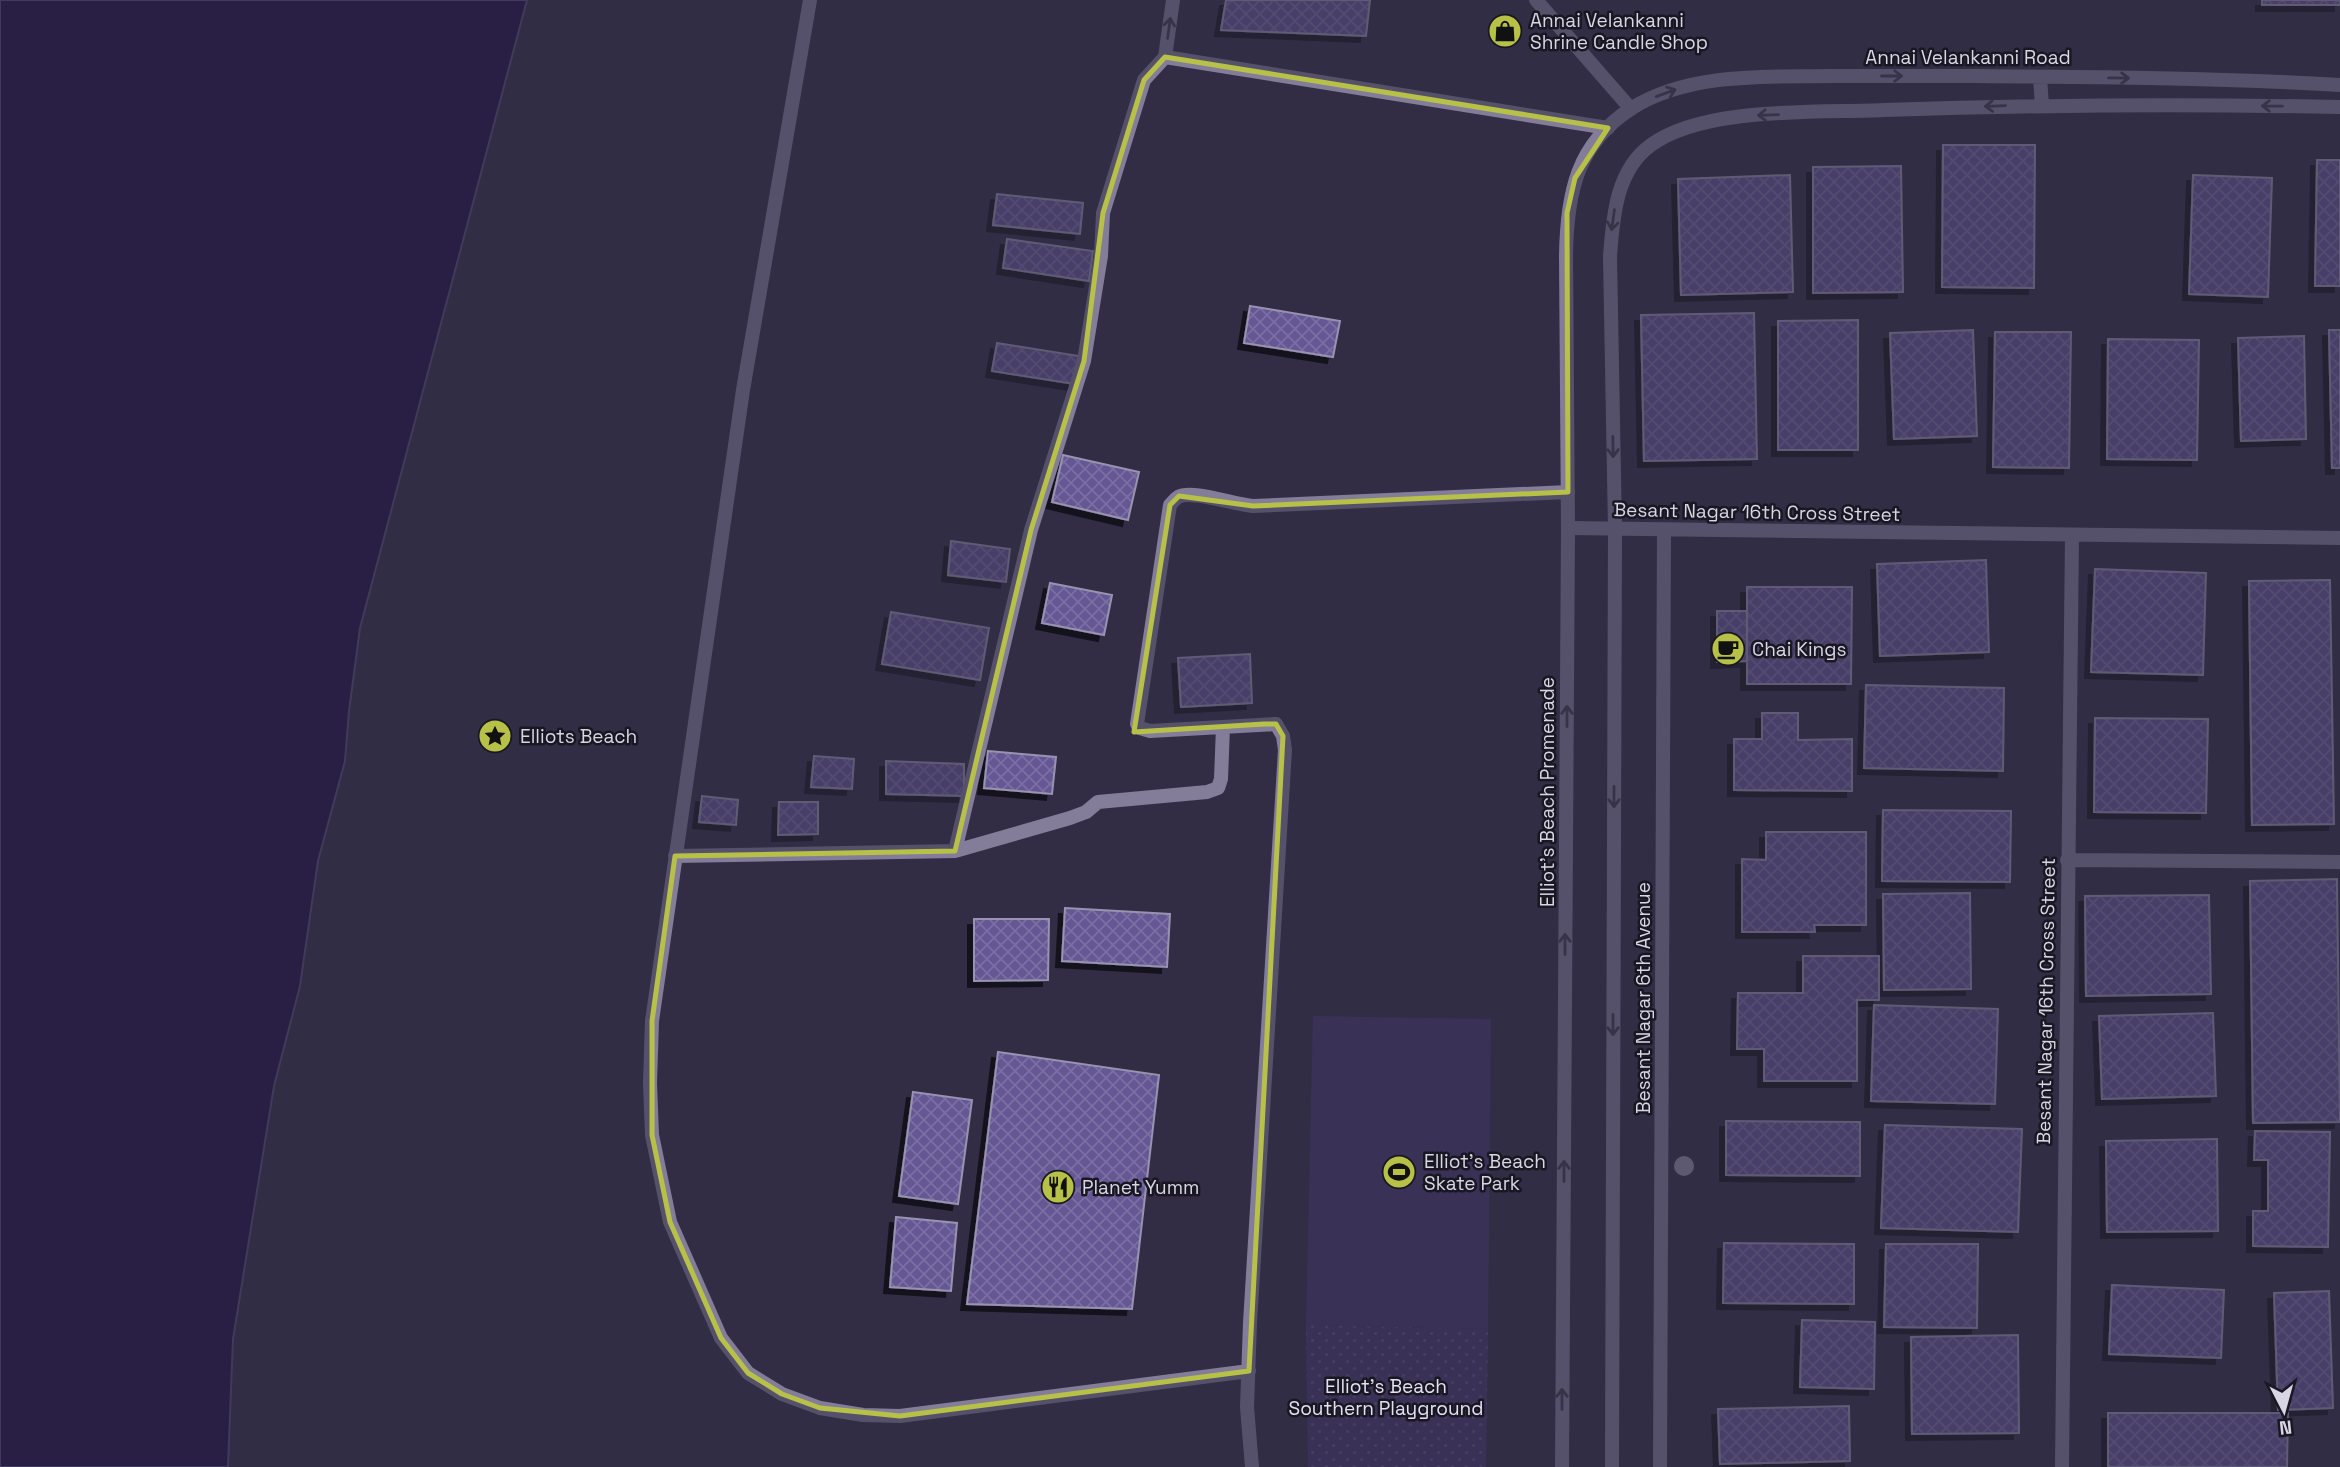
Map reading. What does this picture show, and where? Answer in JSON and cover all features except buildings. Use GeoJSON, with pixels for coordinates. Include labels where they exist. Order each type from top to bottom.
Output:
{"type":"FeatureCollection","features":[{"type":"Feature","properties":{"kind":"street"},"geometry":{"type":"LineString","coordinates":[[810,0],[743,390],[653,1021],[650,1083],[652,1135],[670,1222],[721,1338],[748,1373],[782,1394],[820,1408],[863,1415],[900,1416],[1249,1371]]}},
{"type":"Feature","properties":{"kind":"street"},"geometry":{"type":"LineString","coordinates":[[955,851],[1031,530],[1084,361],[1099,269],[1103,213],[1144,80],[1165,57],[1173,0]]}},
{"type":"Feature","properties":{"kind":"street"},"geometry":{"type":"LineString","coordinates":[[1536,0],[1631,109]]}},
{"type":"Feature","properties":{"kind":"street"},"geometry":{"type":"LineString","coordinates":[[1165,57],[1608,128]]}},
{"type":"Feature","properties":{"kind":"street","name":"Annai Velankanni Road"},"geometry":{"type":"LineString","coordinates":[[1608,128],[1631,109],[1664,92],[1712,82],[1792,76],[2040,77],[2340,85]]}},
{"type":"Feature","properties":{"kind":"street"},"geometry":{"type":"LineString","coordinates":[[2040,77],[2042,106]]}},
{"type":"Feature","properties":{"kind":"street"},"geometry":{"type":"LineString","coordinates":[[1612,1467],[1615,530],[1610,256],[1613,215],[1624,178],[1650,145],[1682,128],[1752,116],[2042,106],[2340,107]]}},
{"type":"Feature","properties":{"kind":"street","name":"Elliot's Beach Promenade"},"geometry":{"type":"LineString","coordinates":[[1562,1467],[1568,528],[1567,214],[1575,177],[1590,150],[1608,128]]}},
{"type":"Feature","properties":{"kind":"street"},"geometry":{"type":"LineString","coordinates":[[1252,1467],[1247,1406],[1285,750],[1283,736],[1276,724],[1150,731],[1140,729],[1136,724],[1170,505],[1179,496],[1190,494],[1253,506],[1568,492]]}},
{"type":"Feature","properties":{"kind":"street","name":"Besant Nagar 16th Cross Street"},"geometry":{"type":"LineString","coordinates":[[1568,528],[2340,538]]}},
{"type":"Feature","properties":{"kind":"street","name":"Besant Nagar 6th Avenue"},"geometry":{"type":"LineString","coordinates":[[1660,1467],[1664,530]]}},
{"type":"Feature","properties":{"kind":"street","name":"Besant Nagar 16th Cross Street"},"geometry":{"type":"LineString","coordinates":[[2062,1467],[2072,535]]}},
{"type":"Feature","properties":{"kind":"street"},"geometry":{"type":"LineString","coordinates":[[676,856],[955,851],[1070,818],[1086,812],[1098,802],[1206,792],[1218,788],[1221,779],[1223,726]]}},
{"type":"Feature","properties":{"kind":"street"},"geometry":{"type":"LineString","coordinates":[[2067,860],[2340,862]]}},
{"type":"Feature","properties":{"kind":"highlighted area"},"geometry":{"type":"Polygon","coordinates":[[[1165,57],[1608,128],[1575,178],[1567,213],[1568,492],[1253,506],[1179,496],[1170,505],[1134,732],[1276,724],[1283,736],[1249,1371],[900,1416],[820,1408],[782,1394],[748,1373],[721,1338],[670,1222],[652,1135],[652,1021],[675,856],[955,851],[1031,530],[1084,361],[1103,213],[1144,80],[1165,57]]]}},
{"type":"Feature","properties":{"kind":"green space","name":"Elliot's Beach Skate Park"},"geometry":{"type":"Polygon","coordinates":[[[1313,1016],[1491,1019],[1488,1329],[1306,1325],[1313,1016]]]}},
{"type":"Feature","properties":{"kind":"green space","name":"Elliot's Beach Southern Playground"},"geometry":{"type":"Polygon","coordinates":[[[1306,1325],[1488,1329],[1486,1467],[1308,1467],[1306,1325]]]}},
{"type":"Feature","properties":{"kind":"shaded area"},"geometry":{"type":"Polygon","coordinates":[[[0,0],[527,0],[360,628],[345,761],[318,861],[300,986],[274,1086],[233,1339],[228,1467],[0,1467],[0,0]]]}},
{"type":"Feature","properties":{"kind":"place","name":"Annai Velankanni Shrine Candle Shop"},"geometry":{"type":"Point","coordinates":[1505,31]}},
{"type":"Feature","properties":{"kind":"place","name":"Chai Kings"},"geometry":{"type":"Point","coordinates":[1728,649]}},
{"type":"Feature","properties":{"kind":"place","name":"Elliots Beach"},"geometry":{"type":"Point","coordinates":[495,736]}},
{"type":"Feature","properties":{"kind":"place","name":"Elliot's Beach Skate Park"},"geometry":{"type":"Point","coordinates":[1399,1172]}},
{"type":"Feature","properties":{"kind":"place","name":"Planet Yumm"},"geometry":{"type":"Point","coordinates":[1058,1187]}}]}
